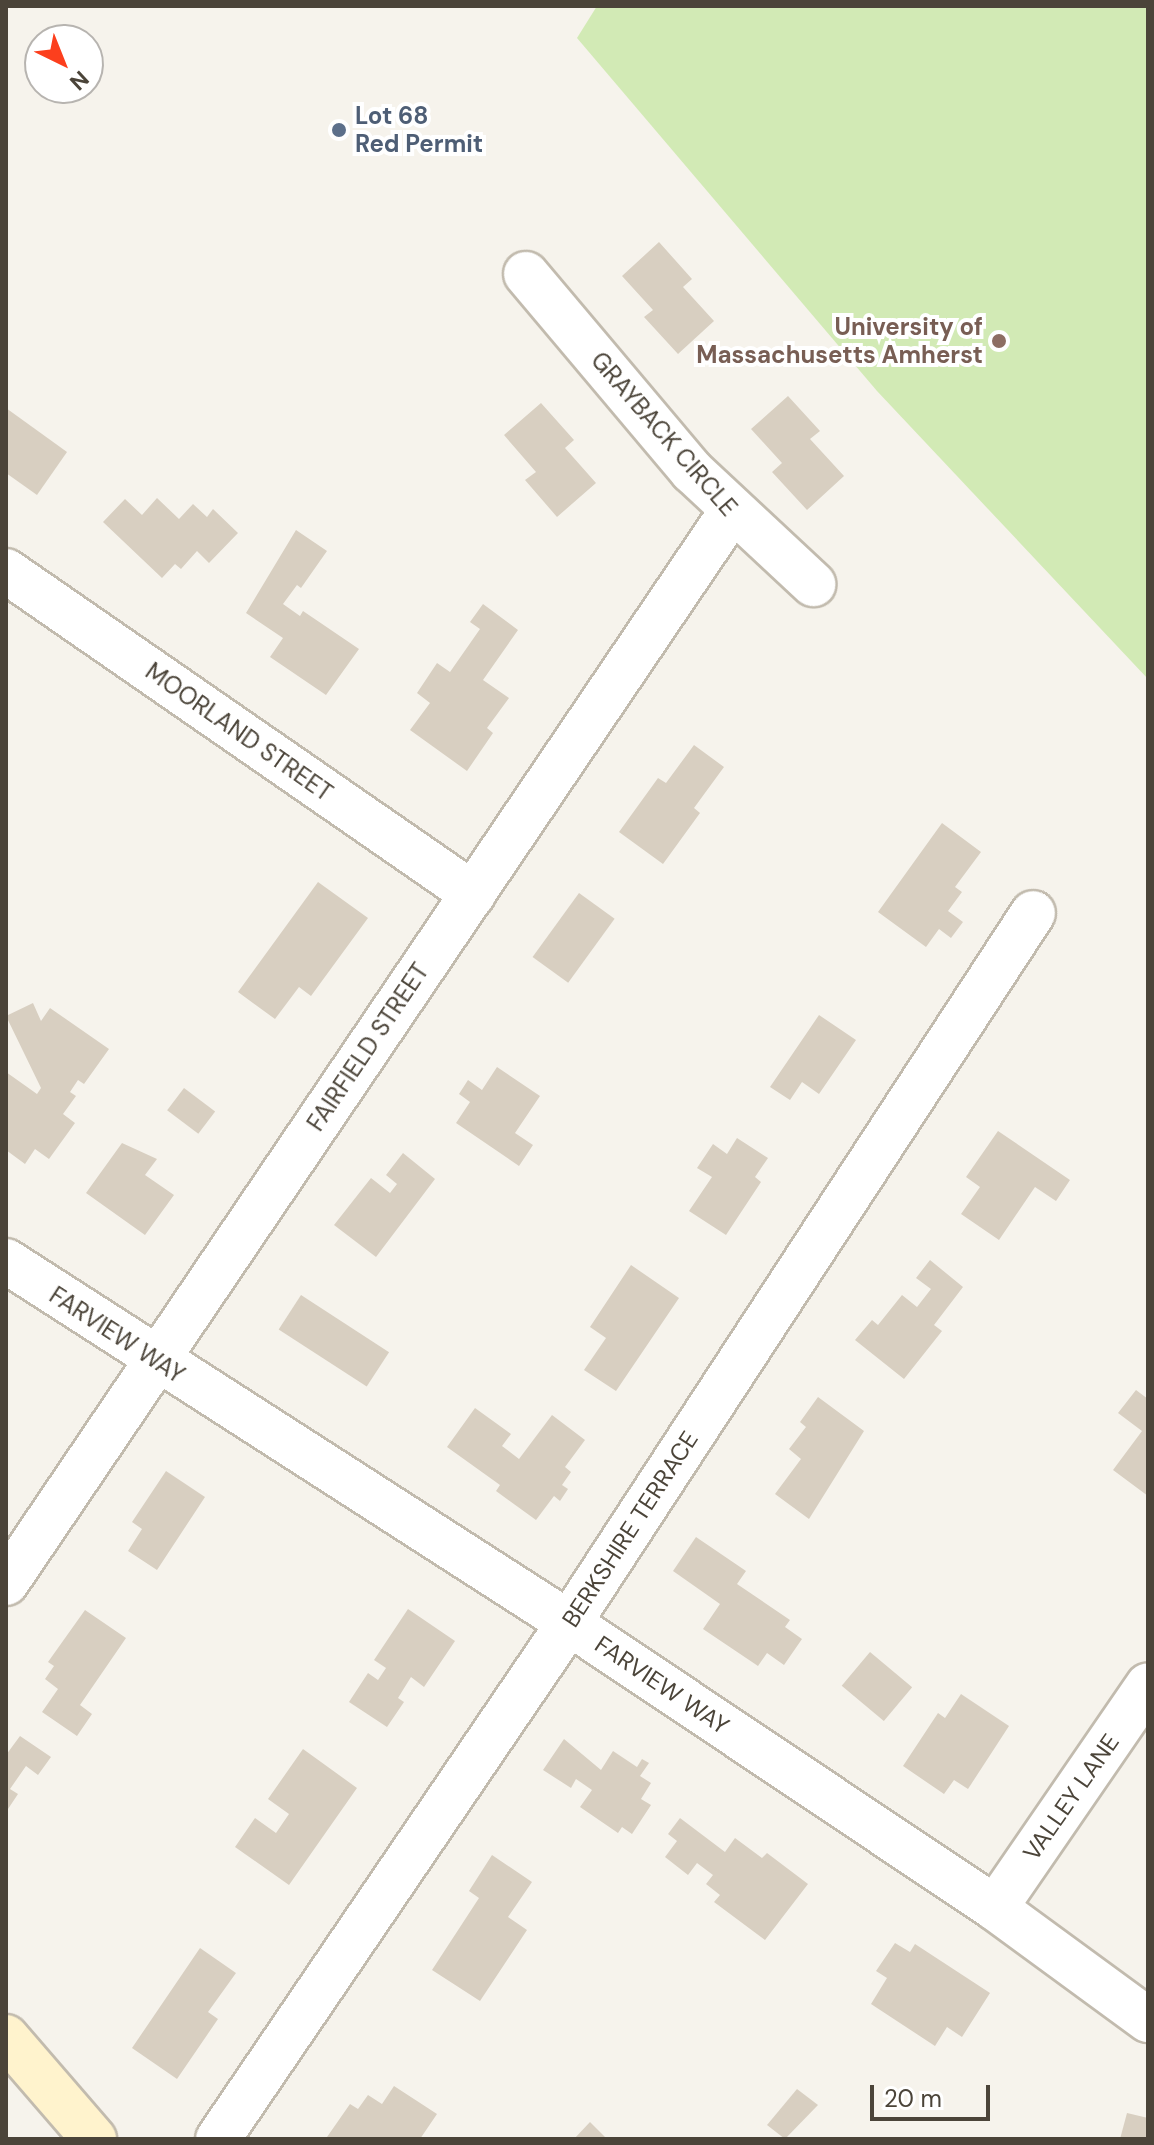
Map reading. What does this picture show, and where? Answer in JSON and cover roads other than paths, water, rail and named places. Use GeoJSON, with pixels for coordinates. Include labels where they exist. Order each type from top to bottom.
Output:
{"type":"FeatureCollection","features":[{"type":"Feature","properties":{"kind":"main road"},"geometry":{"type":"LineString","coordinates":[[6,2037],[94,2139]]}},
{"type":"Feature","properties":{"kind":"street","name":"GRAYBACK CIRCLE"},"geometry":{"type":"LineString","coordinates":[[526,274],[731,512],[813,584]]}},
{"type":"Feature","properties":{"kind":"street","name":"FAIRFIELD STREET"},"geometry":{"type":"LineString","coordinates":[[6,1583],[731,512]]}},
{"type":"Feature","properties":{"kind":"street","name":"MOORLAND STREET"},"geometry":{"type":"LineString","coordinates":[[6,571],[473,894]]}},
{"type":"Feature","properties":{"kind":"street","name":"BERKSHIRE TERRACE"},"geometry":{"type":"LineString","coordinates":[[218,2139],[569,1623],[1033,913]]}},
{"type":"Feature","properties":{"kind":"street","name":"FARVIEW WAY"},"geometry":{"type":"LineString","coordinates":[[6,1261],[156,1361],[569,1623],[995,1908],[1148,2020]]}},
{"type":"Feature","properties":{"kind":"street","name":"VALLEY LANE"},"geometry":{"type":"LineString","coordinates":[[995,1908],[1148,1685]]}},
{"type":"Feature","properties":{"kind":"place","name":"Lot 68 Red Permit"},"geometry":{"type":"Point","coordinates":[339,130]}},
{"type":"Feature","properties":{"kind":"place","name":"University of Massachusetts Amherst"},"geometry":{"type":"Point","coordinates":[999,341]}}]}
